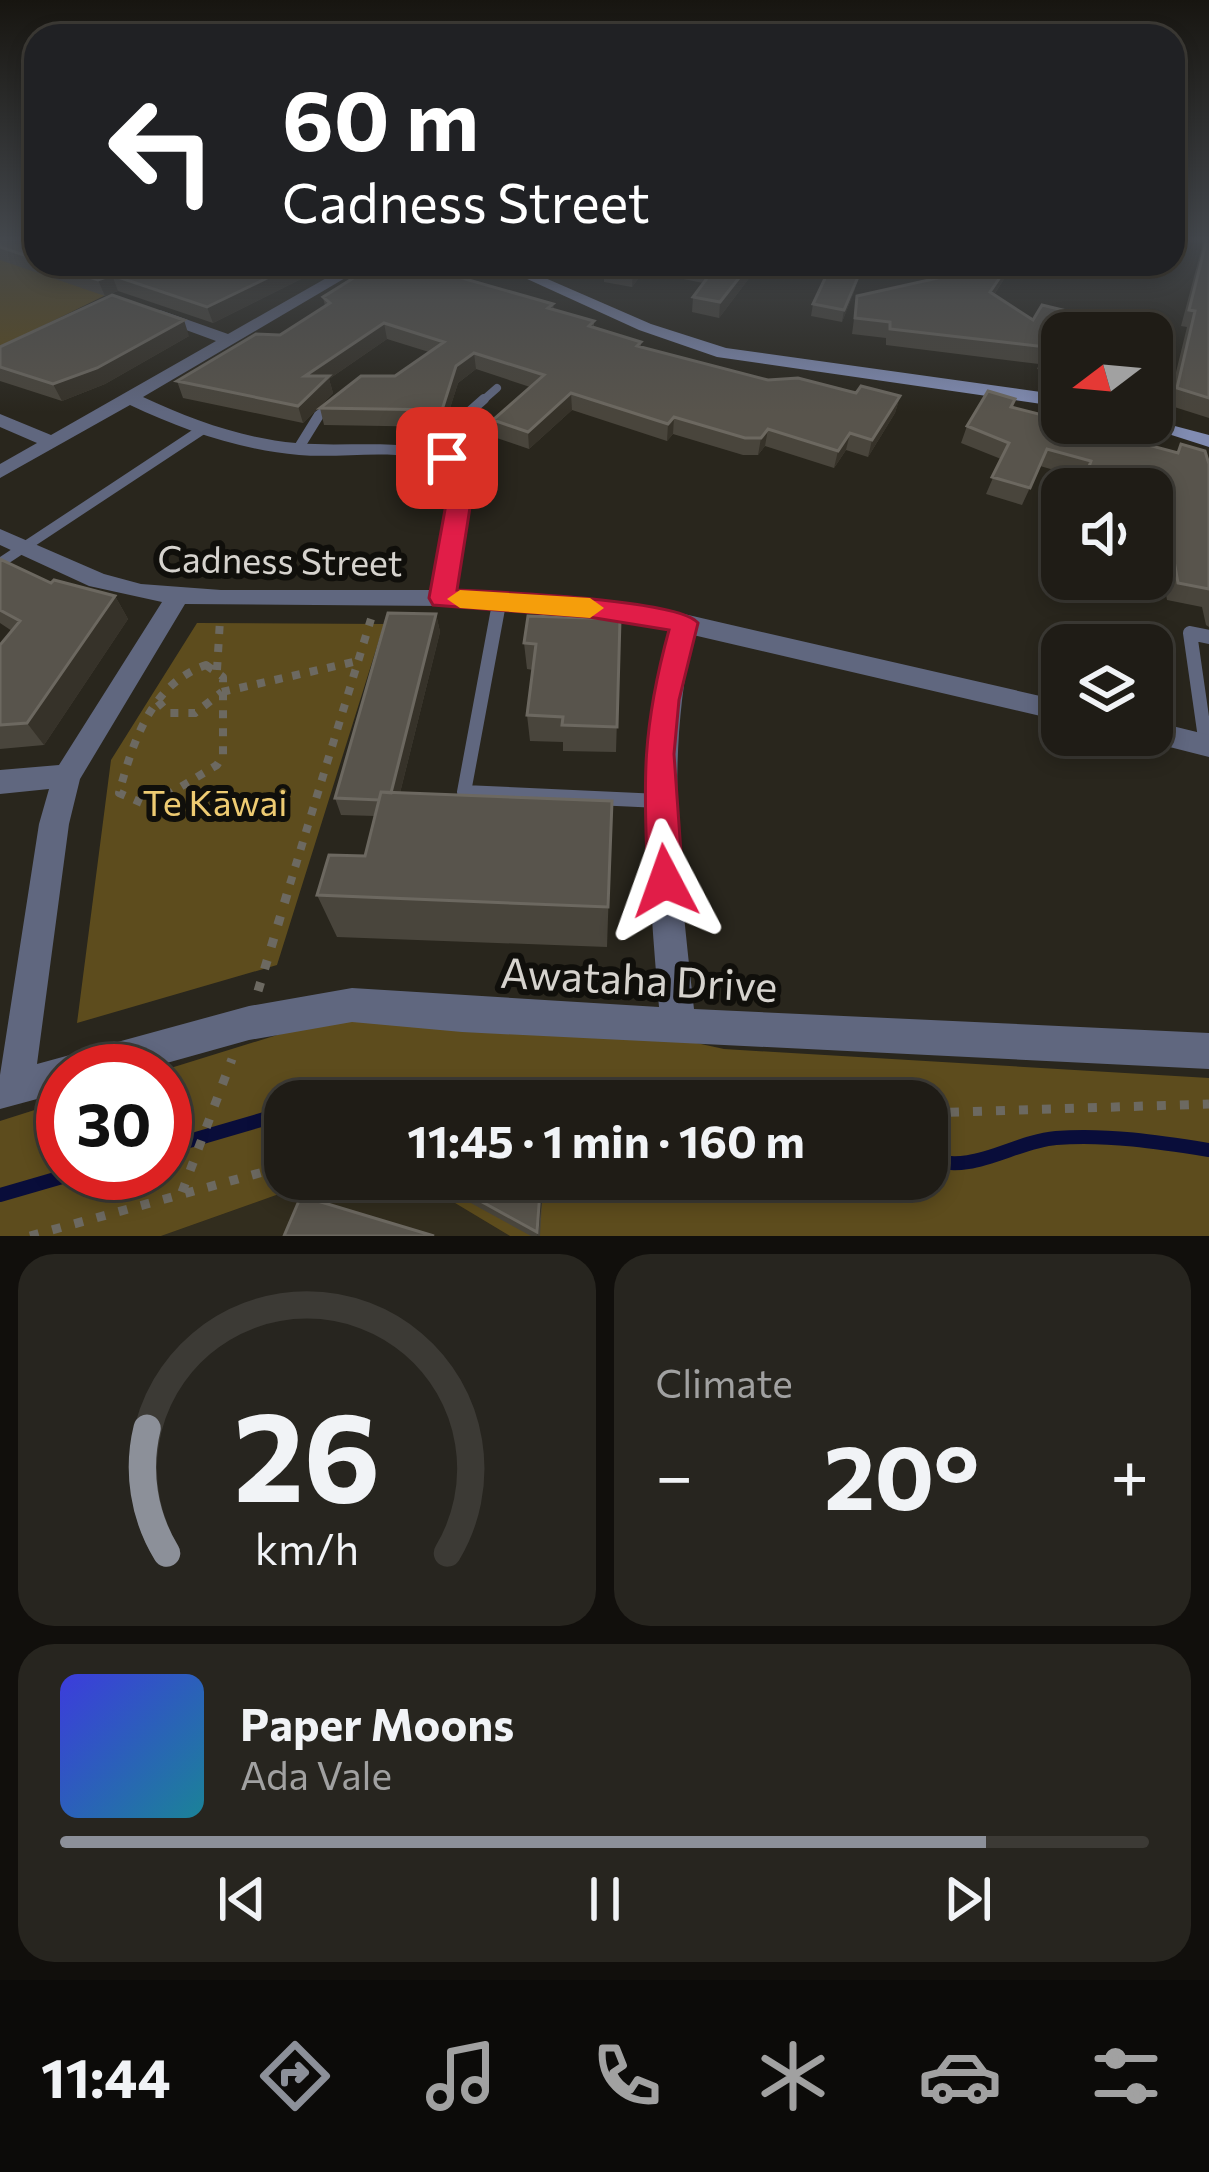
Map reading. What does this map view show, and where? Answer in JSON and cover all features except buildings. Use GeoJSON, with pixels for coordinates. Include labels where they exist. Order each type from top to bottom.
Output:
{"type":"FeatureCollection","features":[{"type":"Feature","properties":{"kind":"main road"},"geometry":{"type":"LineString","coordinates":[[576,297],[723,353],[1041,398]]}},
{"type":"Feature","properties":{"kind":"main road"},"geometry":{"type":"LineString","coordinates":[[1173,431],[1209,441]]}},
{"type":"Feature","properties":{"kind":"street"},"geometry":{"type":"LineString","coordinates":[[0,472],[305,297]]}},
{"type":"Feature","properties":{"kind":"street"},"geometry":{"type":"LineString","coordinates":[[137,307],[230,340]]}},
{"type":"Feature","properties":{"kind":"street"},"geometry":{"type":"LineString","coordinates":[[130,398],[202,429],[298,449],[440,456],[456,463],[462,482],[442,598]]}},
{"type":"Feature","properties":{"kind":"street"},"geometry":{"type":"LineString","coordinates":[[0,420],[51,442]]}},
{"type":"Feature","properties":{"kind":"street","name":"Cadness Street"},"geometry":{"type":"LineString","coordinates":[[0,536],[97,580],[177,597],[442,598],[684,623],[1041,706]]}},
{"type":"Feature","properties":{"kind":"street"},"geometry":{"type":"LineString","coordinates":[[8,1090],[54,824],[67,776],[177,597]]}},
{"type":"Feature","properties":{"kind":"street"},"geometry":{"type":"LineString","coordinates":[[678,1024],[658,754],[664,700],[684,623]]}},
{"type":"Feature","properties":{"kind":"street"},"geometry":{"type":"LineString","coordinates":[[1173,737],[1207,745]]}},
{"type":"Feature","properties":{"kind":"street"},"geometry":{"type":"LineString","coordinates":[[0,782],[67,776]]}},
{"type":"Feature","properties":{"kind":"street","name":"Awataha Drive"},"geometry":{"type":"LineString","coordinates":[[172,1044],[249,1023],[352,1005],[1209,1051]]}},
{"type":"Feature","properties":{"kind":"lane"},"geometry":{"type":"LineString","coordinates":[[440,456],[458,422],[497,388]]}},
{"type":"Feature","properties":{"kind":"lane"},"geometry":{"type":"LineString","coordinates":[[298,449],[320,416],[352,392]]}},
{"type":"Feature","properties":{"kind":"lane"},"geometry":{"type":"LineString","coordinates":[[0,563],[202,429]]}},
{"type":"Feature","properties":{"kind":"lane"},"geometry":{"type":"LineString","coordinates":[[500,601],[464,792],[660,801]]}},
{"type":"Feature","properties":{"kind":"lane"},"geometry":{"type":"LineString","coordinates":[[1207,745],[1190,633],[1209,637]]}},
{"type":"Feature","properties":{"kind":"path"},"geometry":{"type":"LineString","coordinates":[[217,670],[189,668],[173,678],[158,701],[119,793],[128,801],[149,806],[217,765],[223,755],[223,692],[217,670],[221,598]]}},
{"type":"Feature","properties":{"kind":"path"},"geometry":{"type":"LineString","coordinates":[[249,1023],[378,598]]}},
{"type":"Feature","properties":{"kind":"path"},"geometry":{"type":"LineString","coordinates":[[158,701],[180,716],[195,713],[223,692],[358,661]]}},
{"type":"Feature","properties":{"kind":"path"},"geometry":{"type":"LineString","coordinates":[[192,1165],[224,1076]]}},
{"type":"Feature","properties":{"kind":"path"},"geometry":{"type":"LineString","coordinates":[[948,1112],[1209,1104]]}},
{"type":"Feature","properties":{"kind":"path"},"geometry":{"type":"LineString","coordinates":[[192,1189],[264,1171]]}},
{"type":"Feature","properties":{"kind":"path"},"geometry":{"type":"LineString","coordinates":[[30,1236],[154,1200]]}},
{"type":"Feature","properties":{"kind":"shaded area"},"geometry":{"type":"Polygon","coordinates":[[[264,1199],[450,1200],[510,1236],[161,1236],[264,1199]]]}},
{"type":"Feature","properties":{"kind":"green space"},"geometry":{"type":"Polygon","coordinates":[[[0,297],[102,297],[0,347],[0,297]]]}},
{"type":"Feature","properties":{"kind":"green space","name":"Te Kāwai"},"geometry":{"type":"Polygon","coordinates":[[[197,623],[384,624],[277,965],[77,1023],[111,760],[197,623]]]}},
{"type":"Feature","properties":{"kind":"green space"},"geometry":{"type":"Polygon","coordinates":[[[480,996],[724,1049],[1209,1078],[1209,1236],[510,1236],[450,1200],[948,1200],[948,1080],[264,1080],[264,1199],[161,1236],[0,1236],[0,1121],[36,1110],[36,1200],[192,1200],[192,1061],[364,1008],[480,996]]]}},
{"type":"Feature","properties":{"kind":"waterway"},"geometry":{"type":"LineString","coordinates":[[192,1140],[264,1119]]}},
{"type":"Feature","properties":{"kind":"waterway"},"geometry":{"type":"LineString","coordinates":[[948,1162],[976,1161],[1040,1141],[1075,1137],[1209,1150]]}},
{"type":"Feature","properties":{"kind":"waterway"},"geometry":{"type":"LineString","coordinates":[[0,1195],[36,1185]]}},
{"type":"Feature","properties":{"kind":"slow traffic"},"geometry":{"type":"LineString","coordinates":[[460,599],[590,608]]}},
{"type":"Feature","properties":{"kind":"route"},"geometry":{"type":"LineString","coordinates":[[447,458],[456,463],[462,482],[442,598],[536,602],[684,623],[664,700],[658,754],[665,881]]}}]}
